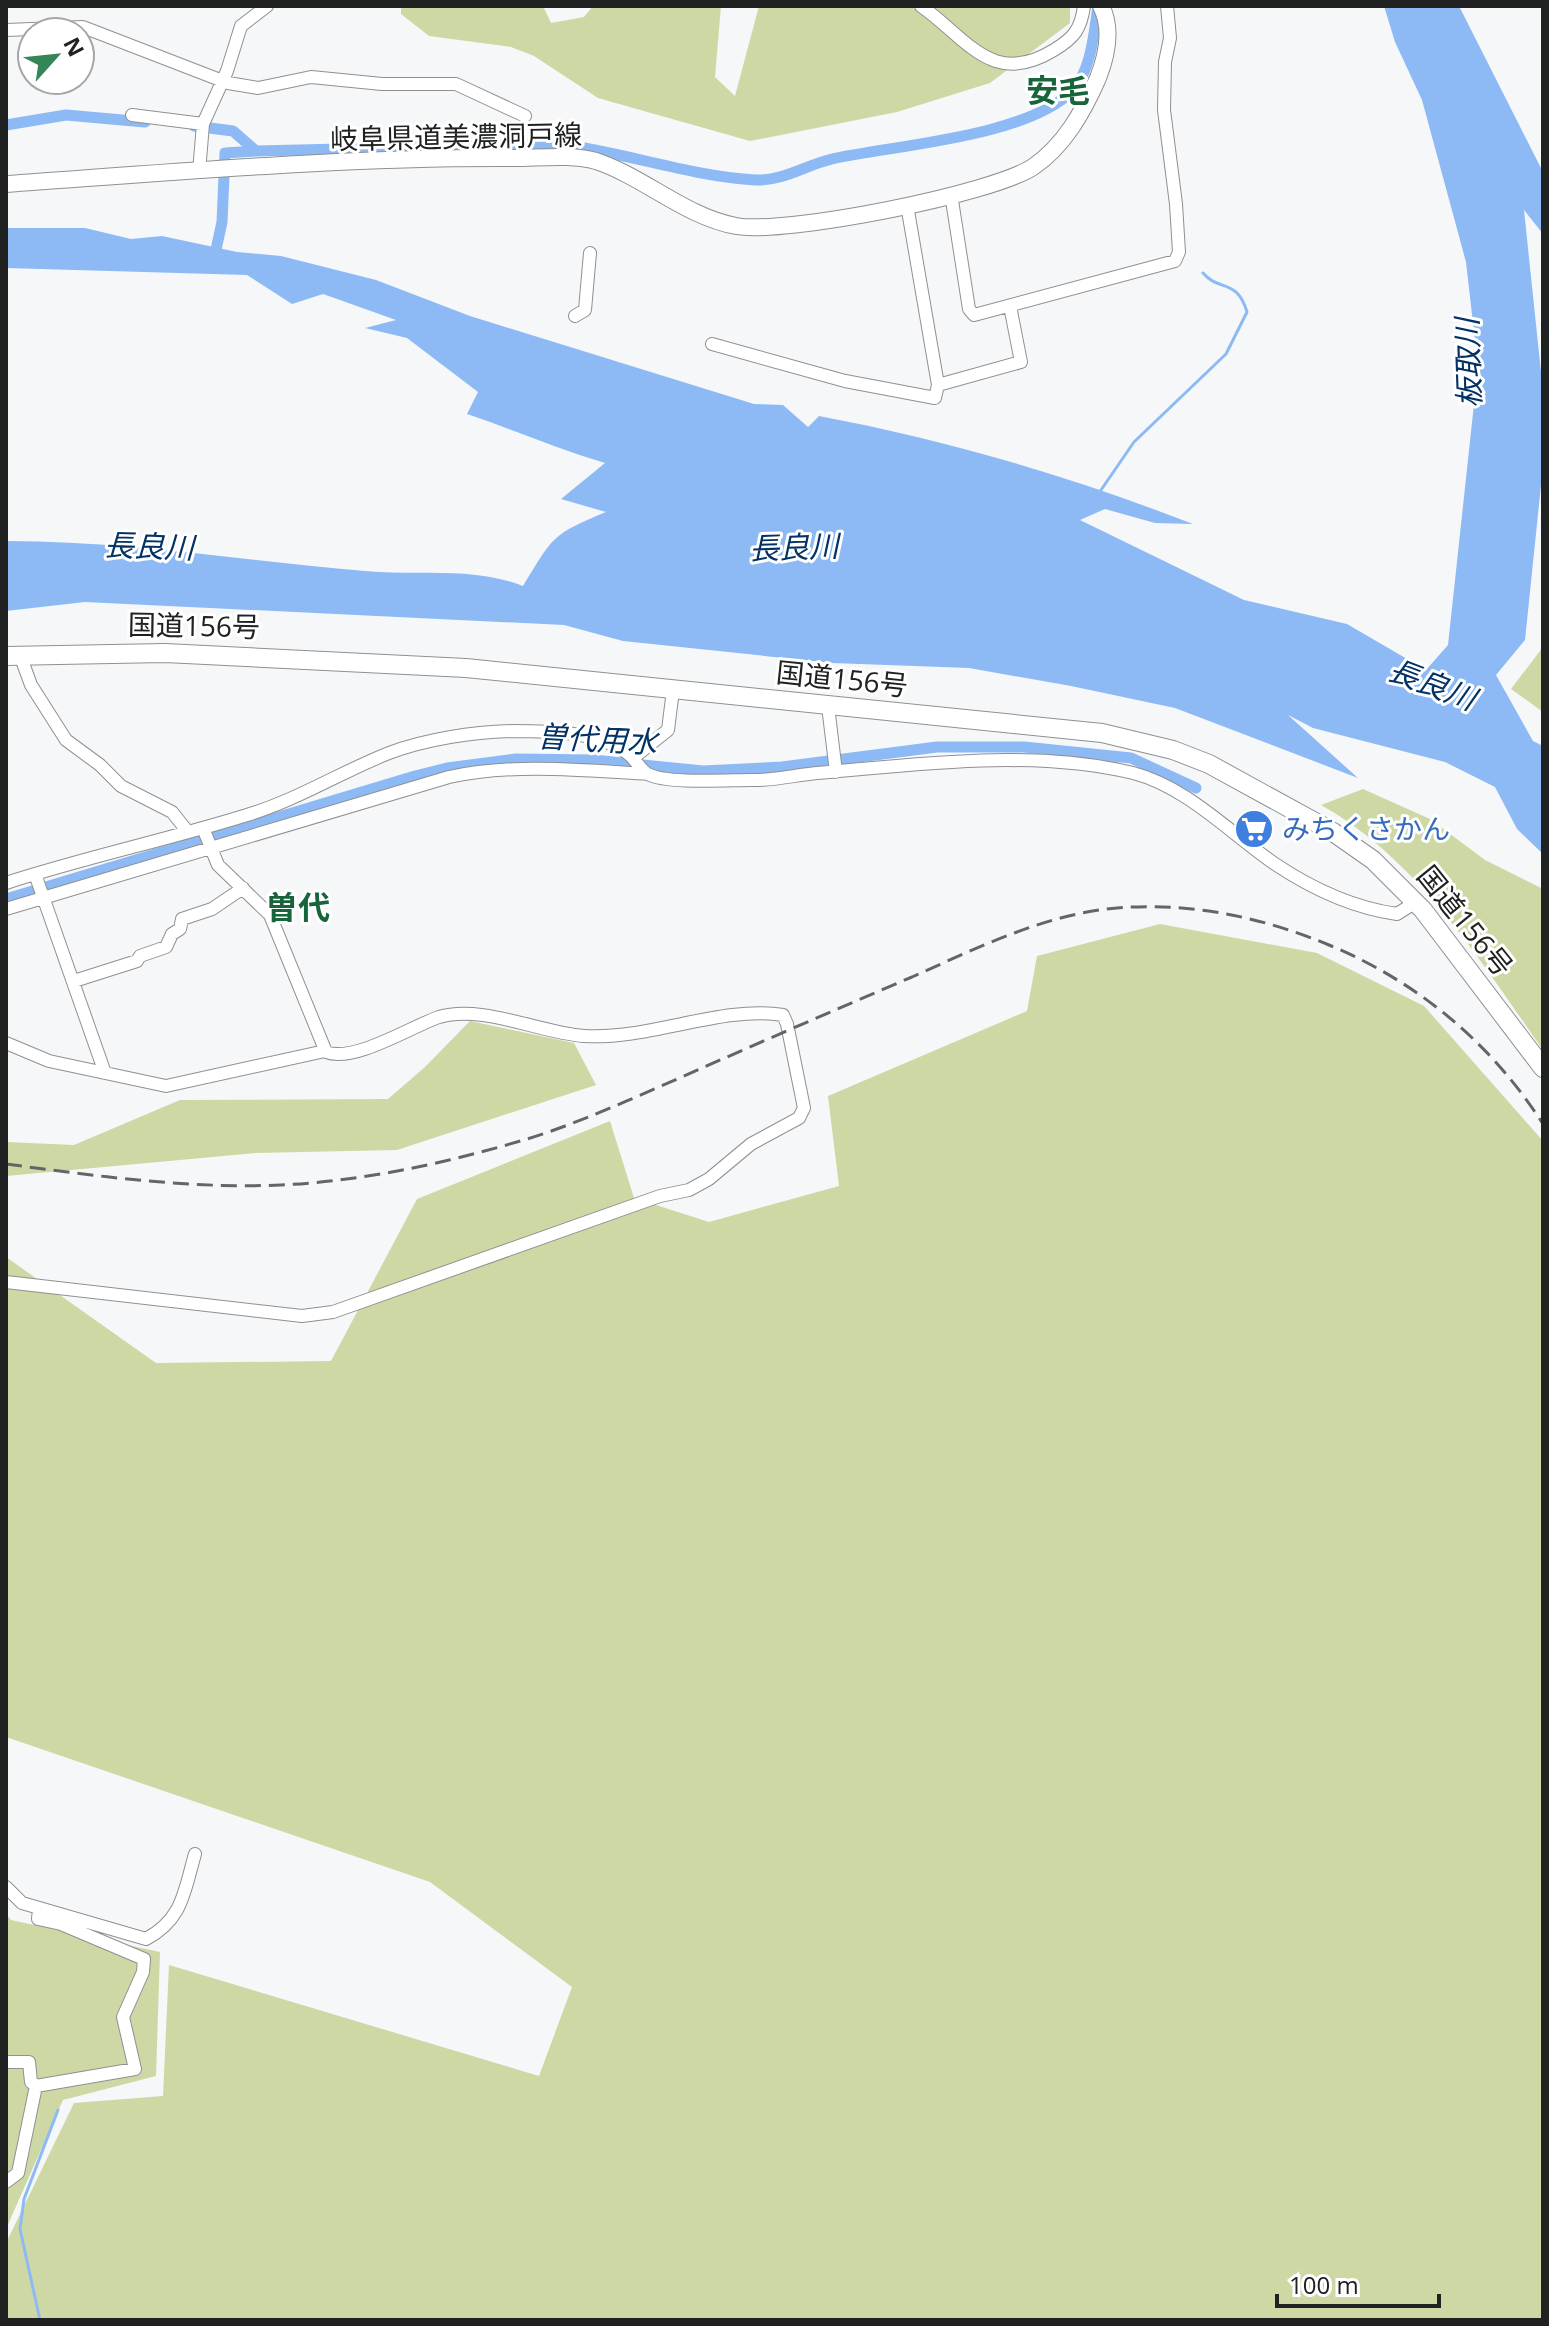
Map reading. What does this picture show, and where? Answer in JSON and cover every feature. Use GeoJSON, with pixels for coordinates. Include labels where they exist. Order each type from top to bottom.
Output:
{"type":"FeatureCollection","features":[{"type":"Feature","properties":{"kind":"highway","name":"国道156号"},"geometry":{"type":"LineString","coordinates":[[13,656],[165,653],[466,668],[1102,733],[1173,750],[1209,764],[1333,832],[1373,860],[1416,902],[1543,1068]]}},
{"type":"Feature","properties":{"kind":"main road","name":"岐阜県道美濃洞戸線"},"geometry":{"type":"LineString","coordinates":[[6,184],[531,153],[593,160],[712,220],[737,227],[857,216],[1009,178],[1030,169],[1050,155],[1073,126],[1105,60],[1108,31],[1103,8]]}},
{"type":"Feature","properties":{"kind":"street"},"geometry":{"type":"LineString","coordinates":[[199,172],[202,129],[224,80],[241,26],[267,6]]}},
{"type":"Feature","properties":{"kind":"street"},"geometry":{"type":"LineString","coordinates":[[921,6],[982,57],[1008,66],[1034,63],[1070,40],[1082,23],[1084,6]]}},
{"type":"Feature","properties":{"kind":"street"},"geometry":{"type":"LineString","coordinates":[[951,194],[969,309],[974,315],[1171,263],[1178,258],[1176,204],[1164,110],[1165,62],[1170,38],[1167,6]]}},
{"type":"Feature","properties":{"kind":"street"},"geometry":{"type":"LineString","coordinates":[[6,30],[83,27],[224,80],[258,88],[311,77],[382,84],[456,84],[525,116]]}},
{"type":"Feature","properties":{"kind":"street"},"geometry":{"type":"LineString","coordinates":[[132,115],[202,129]]}},
{"type":"Feature","properties":{"kind":"street"},"geometry":{"type":"LineString","coordinates":[[712,344],[845,381],[935,398],[938,385],[907,205]]}},
{"type":"Feature","properties":{"kind":"street"},"geometry":{"type":"LineString","coordinates":[[575,316],[586,307],[590,253]]}},
{"type":"Feature","properties":{"kind":"street"},"geometry":{"type":"LineString","coordinates":[[938,385],[1021,362],[1010,306]]}},
{"type":"Feature","properties":{"kind":"street"},"geometry":{"type":"LineString","coordinates":[[13,656],[66,740],[128,791],[172,812],[188,832],[206,839],[296,810],[389,753],[479,734],[562,732],[613,746],[640,766]]}},
{"type":"Feature","properties":{"kind":"street"},"geometry":{"type":"LineString","coordinates":[[640,766],[668,730],[673,690]]}},
{"type":"Feature","properties":{"kind":"street"},"geometry":{"type":"LineString","coordinates":[[828,706],[835,764]]}},
{"type":"Feature","properties":{"kind":"street"},"geometry":{"type":"LineString","coordinates":[[6,883],[40,887],[296,810],[485,770],[640,766],[699,780],[752,780],[835,764],[1072,762],[1137,774],[1187,800],[1277,865],[1321,890],[1397,914],[1416,902]]}},
{"type":"Feature","properties":{"kind":"street"},"geometry":{"type":"LineString","coordinates":[[6,909],[40,887],[188,832]]}},
{"type":"Feature","properties":{"kind":"street"},"geometry":{"type":"LineString","coordinates":[[206,839],[218,865],[270,915],[325,1051]]}},
{"type":"Feature","properties":{"kind":"street"},"geometry":{"type":"LineString","coordinates":[[40,887],[105,1073]]}},
{"type":"Feature","properties":{"kind":"street"},"geometry":{"type":"LineString","coordinates":[[74,981],[137,961],[140,956],[166,947],[172,934],[180,929],[182,919],[212,909],[243,888]]}},
{"type":"Feature","properties":{"kind":"street"},"geometry":{"type":"LineString","coordinates":[[6,1043],[49,1061],[154,1086],[180,1085],[325,1051],[337,1056],[349,1054],[450,1014],[509,1021],[583,1036],[688,1025],[755,1011],[783,1015],[804,1108],[793,1123],[751,1144],[709,1179],[689,1190],[660,1196],[333,1312],[302,1316],[6,1282]]}},
{"type":"Feature","properties":{"kind":"street"},"geometry":{"type":"LineString","coordinates":[[6,1887],[22,1903],[146,1939],[171,1922],[180,1906],[195,1854]]}},
{"type":"Feature","properties":{"kind":"street"},"geometry":{"type":"LineString","coordinates":[[6,2062],[29,2062],[31,2082],[36,2086],[135,2069],[123,2017],[143,1972],[144,1959],[61,1924],[38,1919],[39,1908]]}},
{"type":"Feature","properties":{"kind":"street"},"geometry":{"type":"LineString","coordinates":[[6,2182],[18,2173],[36,2086]]}},
{"type":"Feature","properties":{"kind":"green space"},"geometry":{"type":"Polygon","coordinates":[[[401,6],[543,6],[551,23],[584,17],[593,6],[721,6],[715,77],[735,96],[759,6],[1070,6],[1070,23],[990,83],[897,112],[750,141],[598,98],[534,56],[511,47],[429,36],[401,14],[401,6]]]}},
{"type":"Feature","properties":{"kind":"green space"},"geometry":{"type":"Polygon","coordinates":[[[1543,647],[1543,712],[1511,689],[1543,647]]]}},
{"type":"Feature","properties":{"kind":"green space"},"geometry":{"type":"Polygon","coordinates":[[[1363,789],[1430,819],[1485,860],[1543,889],[1543,1050],[1471,948],[1418,883],[1356,827],[1321,805],[1363,789]]]}},
{"type":"Feature","properties":{"kind":"green space"},"geometry":{"type":"Polygon","coordinates":[[[1160,924],[1317,953],[1424,1006],[1543,1141],[1543,2320],[6,2320],[6,2243],[74,2103],[163,2096],[169,1965],[539,2076],[572,1987],[430,1882],[6,1737],[6,1257],[156,1363],[331,1361],[417,1199],[610,1121],[634,1198],[709,1222],[839,1186],[828,1096],[1027,1011],[1037,956],[1160,924]]]}},
{"type":"Feature","properties":{"kind":"green space"},"geometry":{"type":"Polygon","coordinates":[[[470,1021],[574,1043],[596,1085],[397,1150],[256,1153],[6,1176],[6,1142],[74,1145],[180,1100],[388,1099],[470,1021]]]}},
{"type":"Feature","properties":{"kind":"green space"},"geometry":{"type":"Polygon","coordinates":[[[6,1914],[11,1920],[160,1952],[156,2076],[63,2100],[6,2229],[6,1914]]]}},
{"type":"Feature","properties":{"kind":"water","name":"長良川"},"geometry":{"type":"Polygon","coordinates":[[[1384,6],[1459,6],[1543,172],[1543,234],[1524,210],[1543,391],[1543,466],[1525,640],[1496,675],[1533,741],[1543,746],[1543,854],[1517,829],[1495,787],[1445,762],[1313,728],[1288,715],[1358,778],[1175,708],[969,668],[832,663],[623,641],[564,625],[85,602],[6,611],[6,541],[141,548],[365,571],[464,574],[523,586],[556,539],[574,526],[606,512],[561,499],[605,463],[467,414],[478,392],[407,338],[365,328],[396,320],[323,294],[292,304],[247,275],[6,268],[6,228],[85,228],[131,239],[162,236],[237,252],[281,256],[376,280],[470,316],[754,404],[783,405],[808,427],[819,416],[867,426],[1009,461],[1102,491],[1193,524],[1155,523],[1105,509],[1080,520],[1244,600],[1347,624],[1426,670],[1448,645],[1478,367],[1466,262],[1422,100],[1395,42],[1384,6]]]}},
{"type":"Feature","properties":{"kind":"waterway"},"geometry":{"type":"LineString","coordinates":[[194,126],[233,131],[256,151],[558,144],[706,174],[766,180],[832,159],[992,129],[1050,107],[1071,92],[1083,74],[1098,6]]}},
{"type":"Feature","properties":{"kind":"waterway"},"geometry":{"type":"LineString","coordinates":[[6,125],[66,115],[145,122]]}},
{"type":"Feature","properties":{"kind":"waterway"},"geometry":{"type":"LineString","coordinates":[[214,259],[222,222],[225,153],[256,151]]}},
{"type":"Feature","properties":{"kind":"waterway"},"geometry":{"type":"LineString","coordinates":[[1101,490],[1134,442],[1226,354],[1247,312],[1238,294],[1203,273]]}},
{"type":"Feature","properties":{"kind":"waterway","name":"曽代用水"},"geometry":{"type":"LineString","coordinates":[[6,899],[415,776],[447,768],[516,759],[593,760],[703,771],[782,767],[937,747],[1024,747],[1131,758],[1196,788]]}},
{"type":"Feature","properties":{"kind":"waterway"},"geometry":{"type":"LineString","coordinates":[[40,2320],[20,2229],[24,2199],[58,2110]]}},
{"type":"Feature","properties":{"kind":"railway"},"geometry":{"type":"LineString","coordinates":[[6,1164],[143,1180],[247,1186],[343,1180],[436,1163],[527,1139],[585,1118],[1012,934],[1090,911],[1144,907],[1172,907],[1252,919],[1304,935],[1362,960],[1393,977],[1450,1018],[1500,1067],[1543,1124]]}},
{"type":"Feature","properties":{"kind":"place","name":"みちくさかん"},"geometry":{"type":"Point","coordinates":[1254,829]}},
{"type":"Feature","properties":{"kind":"district","name":"安毛"},"geometry":{"type":"Point","coordinates":[1058,91]}},
{"type":"Feature","properties":{"kind":"district","name":"曽代"},"geometry":{"type":"Point","coordinates":[298,908]}},
{"type":"Feature","properties":{"kind":"water label","name":"板取川"},"geometry":{"type":"Point","coordinates":[1469,363]}}]}
